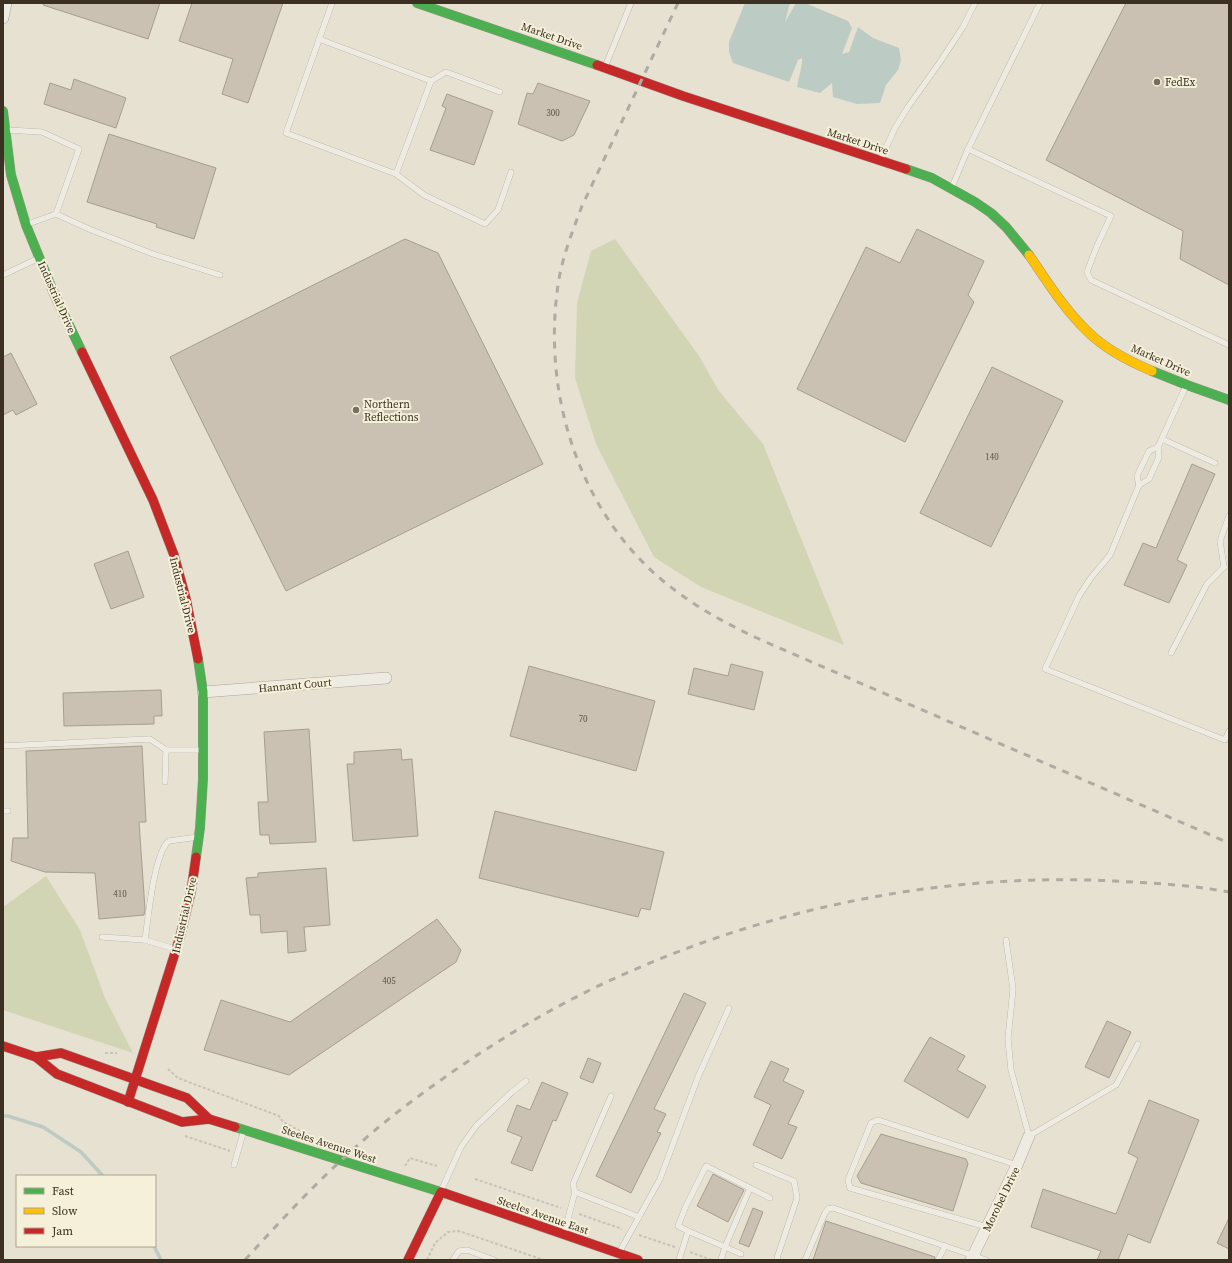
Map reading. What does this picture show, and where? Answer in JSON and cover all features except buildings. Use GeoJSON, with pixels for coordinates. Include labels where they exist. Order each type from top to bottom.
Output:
{"type":"FeatureCollection","features":[{"type":"Feature","properties":{"kind":"street"},"geometry":{"type":"LineString","coordinates":[[3,18],[6,3]]}},
{"type":"Feature","properties":{"kind":"street","name":"Market Drive"},"geometry":{"type":"LineString","coordinates":[[418,3],[605,67],[683,96],[932,178],[975,202],[991,213],[1006,227],[1028,253],[1063,304],[1087,331],[1104,345],[1131,362],[1229,400]]}},
{"type":"Feature","properties":{"kind":"street","name":"Industrial Drive"},"geometry":{"type":"LineString","coordinates":[[3,111],[6,163],[26,225],[55,296],[153,500],[174,555],[196,646],[203,692],[203,779],[191,892],[176,950],[128,1102]]}},
{"type":"Feature","properties":{"kind":"street","name":"Hannant Court"},"geometry":{"type":"LineString","coordinates":[[203,692],[386,678]]}},
{"type":"Feature","properties":{"kind":"street","name":"Steeles Avenue West"},"geometry":{"type":"LineString","coordinates":[[3,1046],[36,1057],[57,1074],[182,1122],[209,1119],[441,1192]]}},
{"type":"Feature","properties":{"kind":"street","name":"Steeles Avenue West"},"geometry":{"type":"LineString","coordinates":[[36,1057],[61,1053],[187,1098],[209,1119]]}},
{"type":"Feature","properties":{"kind":"street","name":"Morobel Drive"},"geometry":{"type":"LineString","coordinates":[[972,1258],[1018,1165],[1028,1136]]}},
{"type":"Feature","properties":{"kind":"street"},"geometry":{"type":"LineString","coordinates":[[408,1260],[441,1192]]}},
{"type":"Feature","properties":{"kind":"street","name":"Steeles Avenue East"},"geometry":{"type":"LineString","coordinates":[[441,1192],[638,1260]]}},
{"type":"Feature","properties":{"kind":"lane"},"geometry":{"type":"LineString","coordinates":[[332,3],[286,133],[396,174],[424,196],[485,224],[498,210],[511,172]]}},
{"type":"Feature","properties":{"kind":"lane"},"geometry":{"type":"LineString","coordinates":[[605,67],[631,3]]}},
{"type":"Feature","properties":{"kind":"lane"},"geometry":{"type":"LineString","coordinates":[[880,161],[895,128],[963,27],[975,3]]}},
{"type":"Feature","properties":{"kind":"lane"},"geometry":{"type":"LineString","coordinates":[[952,189],[968,149],[1040,3]]}},
{"type":"Feature","properties":{"kind":"lane"},"geometry":{"type":"LineString","coordinates":[[319,39],[431,81]]}},
{"type":"Feature","properties":{"kind":"lane"},"geometry":{"type":"LineString","coordinates":[[396,174],[431,81],[446,72],[500,92]]}},
{"type":"Feature","properties":{"kind":"lane"},"geometry":{"type":"LineString","coordinates":[[4,130],[42,132],[79,149],[56,214]]}},
{"type":"Feature","properties":{"kind":"lane"},"geometry":{"type":"LineString","coordinates":[[968,149],[1112,216],[1097,246],[1087,272],[1091,280],[1229,345]]}},
{"type":"Feature","properties":{"kind":"lane"},"geometry":{"type":"LineString","coordinates":[[26,225],[56,214],[152,254],[220,275]]}},
{"type":"Feature","properties":{"kind":"lane"},"geometry":{"type":"LineString","coordinates":[[3,275],[40,258]]}},
{"type":"Feature","properties":{"kind":"lane"},"geometry":{"type":"LineString","coordinates":[[1139,485],[1149,479],[1159,457],[1158,447],[1187,385]]}},
{"type":"Feature","properties":{"kind":"lane"},"geometry":{"type":"LineString","coordinates":[[1162,439],[1215,463]]}},
{"type":"Feature","properties":{"kind":"lane"},"geometry":{"type":"LineString","coordinates":[[1158,447],[1149,451],[1137,476],[1139,485],[1110,556],[1090,579],[1079,596],[1045,669],[1225,740],[1229,731]]}},
{"type":"Feature","properties":{"kind":"lane"},"geometry":{"type":"LineString","coordinates":[[1171,653],[1207,584],[1226,568],[1220,541],[1229,516]]}},
{"type":"Feature","properties":{"kind":"lane"},"geometry":{"type":"LineString","coordinates":[[3,746],[150,739],[166,750],[203,750]]}},
{"type":"Feature","properties":{"kind":"lane"},"geometry":{"type":"LineString","coordinates":[[165,782],[166,750]]}},
{"type":"Feature","properties":{"kind":"lane"},"geometry":{"type":"LineString","coordinates":[[146,940],[156,868],[162,849],[169,841],[198,837]]}},
{"type":"Feature","properties":{"kind":"lane"},"geometry":{"type":"LineString","coordinates":[[102,937],[146,940],[176,950]]}},
{"type":"Feature","properties":{"kind":"lane"},"geometry":{"type":"LineString","coordinates":[[1006,940],[1013,989],[1008,1039],[1010,1070],[1028,1136],[1116,1085],[1138,1044]]}},
{"type":"Feature","properties":{"kind":"lane"},"geometry":{"type":"LineString","coordinates":[[619,1253],[660,1179],[698,1076],[729,1008]]}},
{"type":"Feature","properties":{"kind":"lane"},"geometry":{"type":"LineString","coordinates":[[441,1192],[461,1148],[476,1126],[526,1081]]}},
{"type":"Feature","properties":{"kind":"lane"},"geometry":{"type":"LineString","coordinates":[[563,1234],[575,1192],[573,1184],[611,1096]]}},
{"type":"Feature","properties":{"kind":"lane"},"geometry":{"type":"LineString","coordinates":[[987,1227],[850,1188],[848,1180],[871,1123],[878,1120],[1018,1165]]}},
{"type":"Feature","properties":{"kind":"lane"},"geometry":{"type":"LineString","coordinates":[[234,1165],[244,1130]]}},
{"type":"Feature","properties":{"kind":"lane"},"geometry":{"type":"LineString","coordinates":[[756,1165],[794,1181],[797,1198],[777,1258],[778,1260]]}},
{"type":"Feature","properties":{"kind":"lane"},"geometry":{"type":"LineString","coordinates":[[741,1254],[678,1226],[686,1206],[706,1166],[770,1198]]}},
{"type":"Feature","properties":{"kind":"lane"},"geometry":{"type":"LineString","coordinates":[[721,1260],[750,1188]]}},
{"type":"Feature","properties":{"kind":"lane"},"geometry":{"type":"LineString","coordinates":[[575,1192],[639,1217]]}},
{"type":"Feature","properties":{"kind":"lane"},"geometry":{"type":"LineString","coordinates":[[805,1260],[825,1213],[828,1209],[834,1208],[945,1246],[972,1258],[986,1260]]}},
{"type":"Feature","properties":{"kind":"lane"},"geometry":{"type":"LineString","coordinates":[[679,1260],[688,1231]]}},
{"type":"Feature","properties":{"kind":"lane"},"geometry":{"type":"LineString","coordinates":[[938,1260],[945,1246]]}},
{"type":"Feature","properties":{"kind":"lane"},"geometry":{"type":"LineString","coordinates":[[453,1260],[459,1251],[466,1250],[494,1260]]}},
{"type":"Feature","properties":{"kind":"path"},"geometry":{"type":"LineString","coordinates":[[104,1053],[117,1054]]}},
{"type":"Feature","properties":{"kind":"path"},"geometry":{"type":"LineString","coordinates":[[168,1069],[178,1078],[279,1116]]}},
{"type":"Feature","properties":{"kind":"path"},"geometry":{"type":"LineString","coordinates":[[410,1158],[437,1166]]}},
{"type":"Feature","properties":{"kind":"path"},"geometry":{"type":"LineString","coordinates":[[475,1179],[712,1260]]}},
{"type":"Feature","properties":{"kind":"path"},"geometry":{"type":"LineString","coordinates":[[427,1260],[435,1243],[448,1232],[459,1231],[544,1260]]}},
{"type":"Feature","properties":{"kind":"green space"},"geometry":{"type":"Polygon","coordinates":[[[615,239],[699,356],[719,391],[763,444],[844,645],[701,587],[654,557],[596,444],[575,378],[577,303],[591,251],[615,239]]]}},
{"type":"Feature","properties":{"kind":"green space"},"geometry":{"type":"Polygon","coordinates":[[[46,876],[80,930],[105,998],[133,1053],[3,1010],[3,907],[46,876]]]}},
{"type":"Feature","properties":{"kind":"shaded area"},"geometry":{"type":"Polygon","coordinates":[[[745,3],[790,3],[785,22],[796,3],[805,3],[848,21],[852,28],[842,54],[849,52],[858,27],[873,38],[899,48],[901,60],[898,70],[886,85],[880,103],[857,104],[833,97],[832,83],[820,93],[797,87],[802,58],[798,60],[789,82],[733,63],[729,52],[729,42],[745,3]]]}},
{"type":"Feature","properties":{"kind":"waterway"},"geometry":{"type":"LineString","coordinates":[[3,1116],[8,1116],[43,1127],[81,1152],[102,1175]]}},
{"type":"Feature","properties":{"kind":"waterway"},"geometry":{"type":"LineString","coordinates":[[154,1247],[161,1260]]}},
{"type":"Feature","properties":{"kind":"railway"},"geometry":{"type":"LineString","coordinates":[[678,3],[582,206],[563,260],[558,282],[554,333],[556,372],[563,412],[574,450],[589,487],[609,521],[633,552],[662,580],[687,599],[739,630],[1229,843]]}},
{"type":"Feature","properties":{"kind":"railway"},"geometry":{"type":"LineString","coordinates":[[245,1260],[299,1202],[336,1165],[375,1130],[465,1063],[564,1003],[652,962],[715,938],[780,918],[845,902],[912,891],[979,883],[1046,880],[1114,881],[1186,886],[1229,892]]}},
{"type":"Feature","properties":{"kind":"traffic: fast"},"geometry":{"type":"LineString","coordinates":[[417,3],[597,65]]}},
{"type":"Feature","properties":{"kind":"traffic: fast"},"geometry":{"type":"LineString","coordinates":[[3,111],[11,175],[26,225],[55,296],[82,352]]}},
{"type":"Feature","properties":{"kind":"traffic: fast"},"geometry":{"type":"LineString","coordinates":[[906,169],[932,178],[975,202],[991,213],[1006,227],[1029,255]]}},
{"type":"Feature","properties":{"kind":"traffic: fast"},"geometry":{"type":"LineString","coordinates":[[1152,371],[1229,400]]}},
{"type":"Feature","properties":{"kind":"traffic: fast"},"geometry":{"type":"LineString","coordinates":[[196,857],[200,828],[203,779],[203,692],[198,659]]}},
{"type":"Feature","properties":{"kind":"traffic: fast"},"geometry":{"type":"LineString","coordinates":[[235,1127],[444,1193]]}},
{"type":"Feature","properties":{"kind":"traffic: slow"},"geometry":{"type":"LineString","coordinates":[[1029,255],[1063,304],[1087,331],[1117,354],[1152,371]]}},
{"type":"Feature","properties":{"kind":"traffic: jam"},"geometry":{"type":"LineString","coordinates":[[597,65],[683,96],[906,169]]}},
{"type":"Feature","properties":{"kind":"traffic: jam"},"geometry":{"type":"LineString","coordinates":[[82,352],[153,500],[174,555],[186,599],[198,659]]}},
{"type":"Feature","properties":{"kind":"traffic: jam"},"geometry":{"type":"LineString","coordinates":[[128,1102],[180,937],[191,892],[196,857]]}},
{"type":"Feature","properties":{"kind":"traffic: jam"},"geometry":{"type":"LineString","coordinates":[[3,1046],[36,1057],[57,1074],[182,1122],[209,1119],[235,1127]]}},
{"type":"Feature","properties":{"kind":"traffic: jam"},"geometry":{"type":"LineString","coordinates":[[36,1057],[61,1053],[187,1098],[209,1119]]}},
{"type":"Feature","properties":{"kind":"traffic: jam"},"geometry":{"type":"LineString","coordinates":[[408,1260],[441,1192]]}},
{"type":"Feature","properties":{"kind":"traffic: jam"},"geometry":{"type":"LineString","coordinates":[[444,1193],[638,1260]]}},
{"type":"Feature","properties":{"kind":"place","name":"FedEx"},"geometry":{"type":"Point","coordinates":[1157,82]}},
{"type":"Feature","properties":{"kind":"place","name":"Northern Reflections"},"geometry":{"type":"Point","coordinates":[356,410]}}]}
